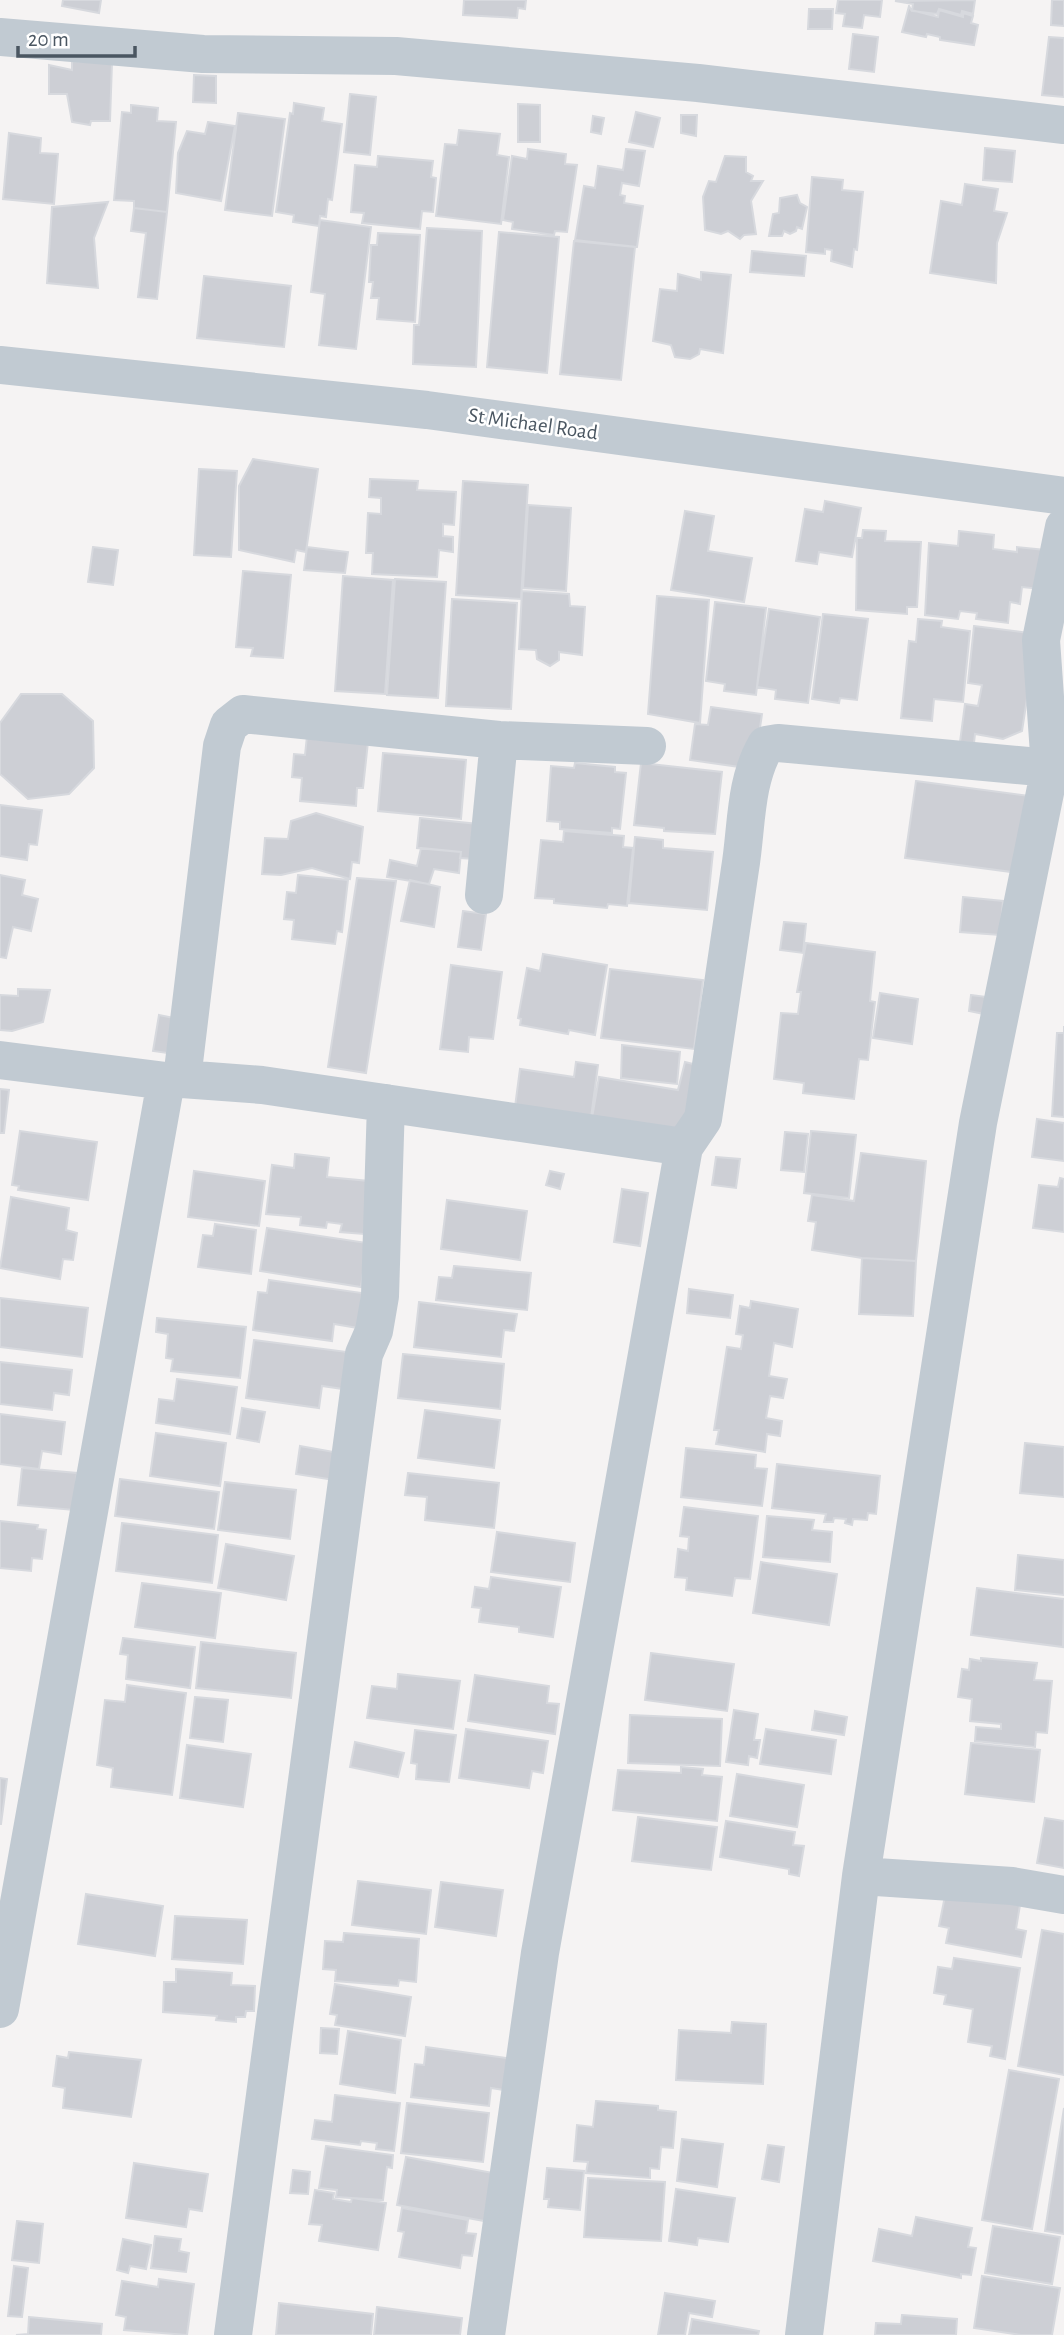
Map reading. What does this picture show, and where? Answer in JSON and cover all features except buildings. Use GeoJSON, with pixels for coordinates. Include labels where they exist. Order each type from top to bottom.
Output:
{"type":"FeatureCollection","features":[{"type":"Feature","properties":{"kind":"street"},"geometry":{"type":"LineString","coordinates":[[0,37],[204,54],[396,56],[698,83],[1064,125]]}},
{"type":"Feature","properties":{"kind":"street","name":"St Michael Road"},"geometry":{"type":"LineString","coordinates":[[0,365],[427,410],[1064,496]]}},
{"type":"Feature","properties":{"kind":"street"},"geometry":{"type":"LineString","coordinates":[[804,2335],[861,1876],[978,1124],[1050,768],[1041,640],[1064,527]]}},
{"type":"Feature","properties":{"kind":"street"},"geometry":{"type":"LineString","coordinates":[[0,2009],[174,1080],[222,746],[229,725],[243,714],[499,740],[647,746]]}},
{"type":"Feature","properties":{"kind":"street"},"geometry":{"type":"LineString","coordinates":[[484,895],[499,740]]}},
{"type":"Feature","properties":{"kind":"street"},"geometry":{"type":"LineString","coordinates":[[486,2335],[540,1953],[684,1147],[703,1118],[742,858],[746,807],[755,763],[766,745],[778,743],[1050,768]]}},
{"type":"Feature","properties":{"kind":"street"},"geometry":{"type":"LineString","coordinates":[[0,1060],[174,1080],[262,1085],[684,1147]]}},
{"type":"Feature","properties":{"kind":"street"},"geometry":{"type":"LineString","coordinates":[[233,2335],[364,1354],[374,1331],[380,1296],[386,1103]]}},
{"type":"Feature","properties":{"kind":"street"},"geometry":{"type":"LineString","coordinates":[[861,1876],[1012,1886],[1064,1895]]}}]}
